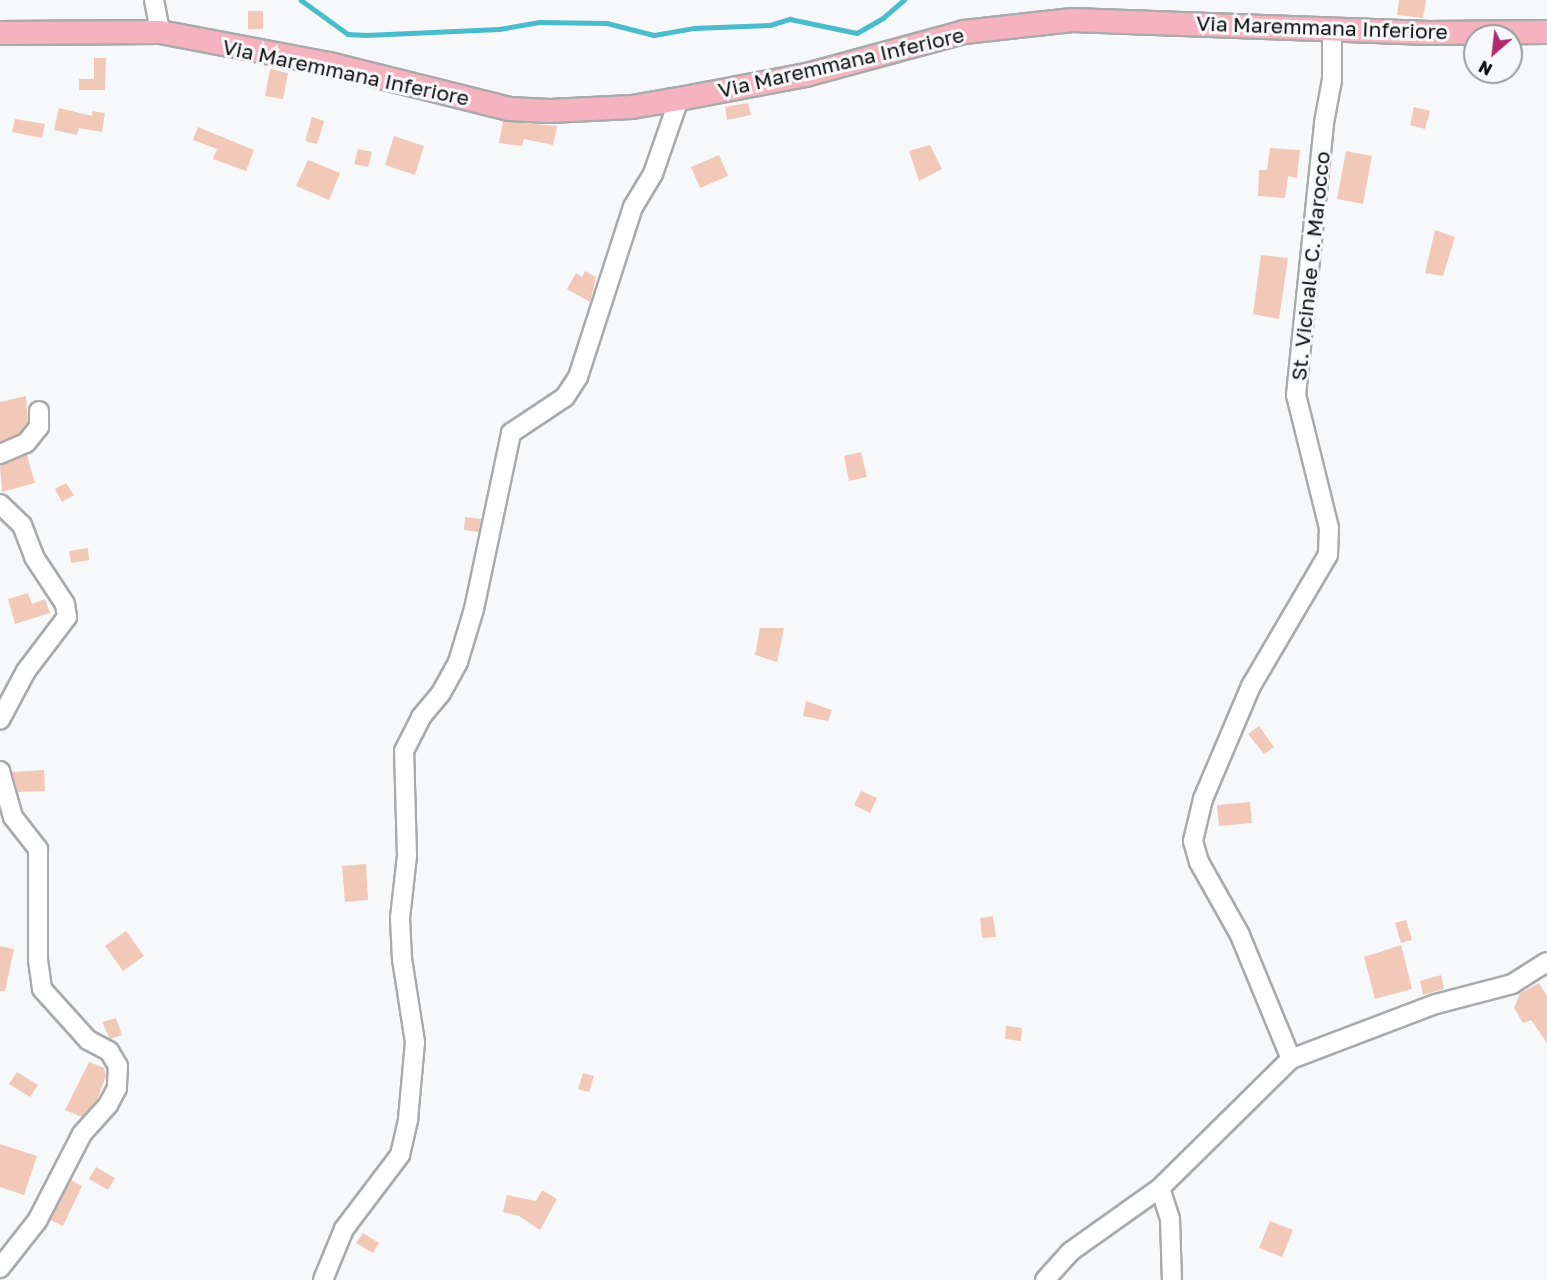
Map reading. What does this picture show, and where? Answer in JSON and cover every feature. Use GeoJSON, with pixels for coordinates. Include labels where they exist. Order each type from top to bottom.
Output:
{"type":"FeatureCollection","features":[{"type":"Feature","properties":{"kind":"main road","name":"Via Maremmana Inferiore"},"geometry":{"type":"LineString","coordinates":[[0,33],[160,32],[329,64],[509,109],[632,107],[806,75],[964,33],[1072,20],[1332,27],[1430,33],[1547,32]]}},
{"type":"Feature","properties":{"kind":"street"},"geometry":{"type":"LineString","coordinates":[[154,0],[160,32]]}},
{"type":"Feature","properties":{"kind":"street","name":"St. Vicinale C. Marocco"},"geometry":{"type":"LineString","coordinates":[[1291,1059],[1240,935],[1199,862],[1193,842],[1203,799],[1251,686],[1328,555],[1329,528],[1296,395],[1324,123],[1332,80],[1332,27]]}},
{"type":"Feature","properties":{"kind":"street"},"geometry":{"type":"LineString","coordinates":[[323,1280],[345,1229],[400,1155],[408,1119],[416,1042],[402,959],[400,918],[407,856],[404,751],[421,717],[441,693],[458,662],[474,609],[511,433],[565,397],[578,377],[633,207],[656,165],[679,99]]}},
{"type":"Feature","properties":{"kind":"street"},"geometry":{"type":"LineString","coordinates":[[0,454],[26,443],[39,427],[39,411]]}},
{"type":"Feature","properties":{"kind":"street"},"geometry":{"type":"LineString","coordinates":[[0,504],[22,525],[34,557],[65,604],[67,617],[26,671],[0,720]]}},
{"type":"Feature","properties":{"kind":"street"},"geometry":{"type":"LineString","coordinates":[[0,771],[13,817],[38,849],[38,960],[42,989],[88,1040],[109,1051],[118,1066],[117,1088],[108,1105],[82,1134],[37,1221],[0,1268]]}},
{"type":"Feature","properties":{"kind":"street"},"geometry":{"type":"LineString","coordinates":[[1045,1280],[1070,1252],[1160,1188],[1291,1059],[1436,1005],[1512,984],[1547,962]]}},
{"type":"Feature","properties":{"kind":"street"},"geometry":{"type":"LineString","coordinates":[[1160,1188],[1170,1218],[1172,1280]]}},
{"type":"Feature","properties":{"kind":"building"},"geometry":{"type":"Polygon","coordinates":[[[1399,0],[1426,0],[1423,18],[1397,15],[1399,0]]]}},
{"type":"Feature","properties":{"kind":"building"},"geometry":{"type":"Polygon","coordinates":[[[248,11],[263,11],[263,29],[248,29],[248,11]]]}},
{"type":"Feature","properties":{"kind":"building"},"geometry":{"type":"Polygon","coordinates":[[[94,58],[106,58],[105,90],[79,90],[79,79],[94,79],[94,58]]]}},
{"type":"Feature","properties":{"kind":"building"},"geometry":{"type":"Polygon","coordinates":[[[270,69],[288,73],[283,99],[265,96],[270,69]]]}},
{"type":"Feature","properties":{"kind":"building"},"geometry":{"type":"Polygon","coordinates":[[[748,103],[751,115],[727,120],[725,107],[748,103]]]}},
{"type":"Feature","properties":{"kind":"building"},"geometry":{"type":"Polygon","coordinates":[[[1414,107],[1430,111],[1425,129],[1410,125],[1414,107]]]}},
{"type":"Feature","properties":{"kind":"building"},"geometry":{"type":"Polygon","coordinates":[[[59,108],[92,116],[92,111],[105,113],[102,132],[79,128],[77,135],[54,130],[59,108]]]}},
{"type":"Feature","properties":{"kind":"building"},"geometry":{"type":"Polygon","coordinates":[[[312,117],[324,121],[317,144],[305,141],[312,117]]]}},
{"type":"Feature","properties":{"kind":"building"},"geometry":{"type":"Polygon","coordinates":[[[15,119],[45,124],[42,138],[12,132],[15,119]]]}},
{"type":"Feature","properties":{"kind":"building"},"geometry":{"type":"Polygon","coordinates":[[[503,121],[557,126],[553,145],[524,139],[522,146],[499,143],[503,121]]]}},
{"type":"Feature","properties":{"kind":"building"},"geometry":{"type":"Polygon","coordinates":[[[198,127],[254,150],[246,171],[213,159],[217,149],[193,140],[198,127]]]}},
{"type":"Feature","properties":{"kind":"building"},"geometry":{"type":"Polygon","coordinates":[[[394,136],[424,146],[415,175],[385,165],[394,136]]]}},
{"type":"Feature","properties":{"kind":"building"},"geometry":{"type":"Polygon","coordinates":[[[930,145],[942,169],[919,181],[909,151],[930,145]]]}},
{"type":"Feature","properties":{"kind":"building"},"geometry":{"type":"Polygon","coordinates":[[[1270,148],[1300,150],[1297,178],[1288,176],[1285,198],[1258,196],[1259,170],[1267,170],[1270,148]]]}},
{"type":"Feature","properties":{"kind":"building"},"geometry":{"type":"Polygon","coordinates":[[[358,149],[372,152],[368,167],[354,164],[358,149]]]}},
{"type":"Feature","properties":{"kind":"building"},"geometry":{"type":"Polygon","coordinates":[[[1346,151],[1372,156],[1363,204],[1337,199],[1346,151]]]}},
{"type":"Feature","properties":{"kind":"building"},"geometry":{"type":"Polygon","coordinates":[[[719,155],[728,176],[700,188],[691,167],[719,155]]]}},
{"type":"Feature","properties":{"kind":"building"},"geometry":{"type":"Polygon","coordinates":[[[308,160],[340,173],[329,200],[296,186],[308,160]]]}},
{"type":"Feature","properties":{"kind":"building"},"geometry":{"type":"Polygon","coordinates":[[[1435,230],[1455,237],[1443,276],[1425,273],[1435,230]]]}},
{"type":"Feature","properties":{"kind":"building"},"geometry":{"type":"Polygon","coordinates":[[[1261,255],[1288,258],[1279,319],[1253,314],[1261,255]]]}},
{"type":"Feature","properties":{"kind":"building"},"geometry":{"type":"Polygon","coordinates":[[[585,271],[596,277],[590,302],[567,289],[576,273],[582,277],[585,271]]]}},
{"type":"Feature","properties":{"kind":"building"},"geometry":{"type":"Polygon","coordinates":[[[26,396],[28,423],[19,434],[0,442],[0,402],[26,396]]]}},
{"type":"Feature","properties":{"kind":"building"},"geometry":{"type":"Polygon","coordinates":[[[861,452],[867,477],[849,481],[844,456],[861,452]]]}},
{"type":"Feature","properties":{"kind":"building"},"geometry":{"type":"Polygon","coordinates":[[[27,455],[35,483],[2,492],[0,465],[27,455]]]}},
{"type":"Feature","properties":{"kind":"building"},"geometry":{"type":"Polygon","coordinates":[[[66,483],[74,495],[62,502],[55,489],[66,483]]]}},
{"type":"Feature","properties":{"kind":"building"},"geometry":{"type":"Polygon","coordinates":[[[465,517],[481,519],[479,532],[464,530],[465,517]]]}},
{"type":"Feature","properties":{"kind":"building"},"geometry":{"type":"Polygon","coordinates":[[[88,548],[89,560],[71,563],[69,551],[88,548]]]}},
{"type":"Feature","properties":{"kind":"building"},"geometry":{"type":"Polygon","coordinates":[[[28,593],[32,604],[45,599],[50,613],[15,624],[8,599],[28,593]]]}},
{"type":"Feature","properties":{"kind":"building"},"geometry":{"type":"Polygon","coordinates":[[[760,628],[784,628],[777,662],[755,655],[760,628]]]}},
{"type":"Feature","properties":{"kind":"building"},"geometry":{"type":"Polygon","coordinates":[[[806,701],[832,710],[828,721],[803,716],[806,701]]]}},
{"type":"Feature","properties":{"kind":"building"},"geometry":{"type":"Polygon","coordinates":[[[1259,726],[1274,747],[1264,754],[1248,734],[1259,726]]]}},
{"type":"Feature","properties":{"kind":"building"},"geometry":{"type":"Polygon","coordinates":[[[44,770],[45,791],[18,792],[12,772],[44,770]]]}},
{"type":"Feature","properties":{"kind":"building"},"geometry":{"type":"Polygon","coordinates":[[[861,791],[877,798],[870,813],[854,805],[861,791]]]}},
{"type":"Feature","properties":{"kind":"building"},"geometry":{"type":"Polygon","coordinates":[[[1250,802],[1252,823],[1219,826],[1217,805],[1250,802]]]}},
{"type":"Feature","properties":{"kind":"building"},"geometry":{"type":"Polygon","coordinates":[[[366,864],[368,900],[345,902],[342,866],[366,864]]]}},
{"type":"Feature","properties":{"kind":"building"},"geometry":{"type":"Polygon","coordinates":[[[993,916],[996,937],[982,938],[980,918],[993,916]]]}},
{"type":"Feature","properties":{"kind":"building"},"geometry":{"type":"Polygon","coordinates":[[[1406,920],[1412,940],[1401,943],[1395,923],[1406,920]]]}},
{"type":"Feature","properties":{"kind":"building"},"geometry":{"type":"Polygon","coordinates":[[[126,931],[144,956],[123,971],[105,946],[126,931]]]}},
{"type":"Feature","properties":{"kind":"building"},"geometry":{"type":"Polygon","coordinates":[[[1401,945],[1412,989],[1375,999],[1364,957],[1401,945]]]}},
{"type":"Feature","properties":{"kind":"building"},"geometry":{"type":"Polygon","coordinates":[[[0,946],[14,949],[5,991],[0,991],[0,946]]]}},
{"type":"Feature","properties":{"kind":"building"},"geometry":{"type":"Polygon","coordinates":[[[1441,975],[1444,989],[1423,995],[1420,981],[1441,975]]]}},
{"type":"Feature","properties":{"kind":"building"},"geometry":{"type":"Polygon","coordinates":[[[1539,983],[1547,996],[1547,1043],[1531,1020],[1523,1023],[1514,1008],[1520,993],[1539,983]]]}},
{"type":"Feature","properties":{"kind":"building"},"geometry":{"type":"Polygon","coordinates":[[[116,1018],[122,1035],[110,1039],[102,1022],[116,1018]]]}},
{"type":"Feature","properties":{"kind":"building"},"geometry":{"type":"Polygon","coordinates":[[[1006,1026],[1022,1028],[1021,1041],[1005,1039],[1006,1026]]]}},
{"type":"Feature","properties":{"kind":"building"},"geometry":{"type":"Polygon","coordinates":[[[89,1062],[104,1068],[106,1076],[97,1100],[82,1117],[65,1110],[89,1062]]]}},
{"type":"Feature","properties":{"kind":"building"},"geometry":{"type":"Polygon","coordinates":[[[17,1072],[38,1085],[30,1097],[9,1084],[17,1072]]]}},
{"type":"Feature","properties":{"kind":"building"},"geometry":{"type":"Polygon","coordinates":[[[583,1073],[594,1076],[589,1092],[578,1089],[583,1073]]]}},
{"type":"Feature","properties":{"kind":"building"},"geometry":{"type":"Polygon","coordinates":[[[0,1144],[37,1156],[24,1195],[0,1187],[0,1144]]]}},
{"type":"Feature","properties":{"kind":"building"},"geometry":{"type":"Polygon","coordinates":[[[96,1167],[115,1178],[108,1190],[89,1179],[96,1167]]]}},
{"type":"Feature","properties":{"kind":"building"},"geometry":{"type":"Polygon","coordinates":[[[71,1180],[82,1186],[63,1226],[50,1220],[71,1180]]]}},
{"type":"Feature","properties":{"kind":"building"},"geometry":{"type":"Polygon","coordinates":[[[542,1190],[557,1199],[540,1230],[519,1216],[503,1212],[507,1195],[536,1201],[542,1190]]]}},
{"type":"Feature","properties":{"kind":"building"},"geometry":{"type":"Polygon","coordinates":[[[1270,1221],[1293,1230],[1282,1257],[1259,1248],[1270,1221]]]}},
{"type":"Feature","properties":{"kind":"building"},"geometry":{"type":"Polygon","coordinates":[[[363,1233],[379,1243],[373,1253],[356,1243],[363,1233]]]}},
{"type":"Feature","properties":{"kind":"waterway"},"geometry":{"type":"LineString","coordinates":[[301,0],[348,34],[366,35],[499,29],[540,22],[607,23],[654,35],[694,28],[770,25],[790,19],[857,33],[883,18],[904,0]]}}]}
